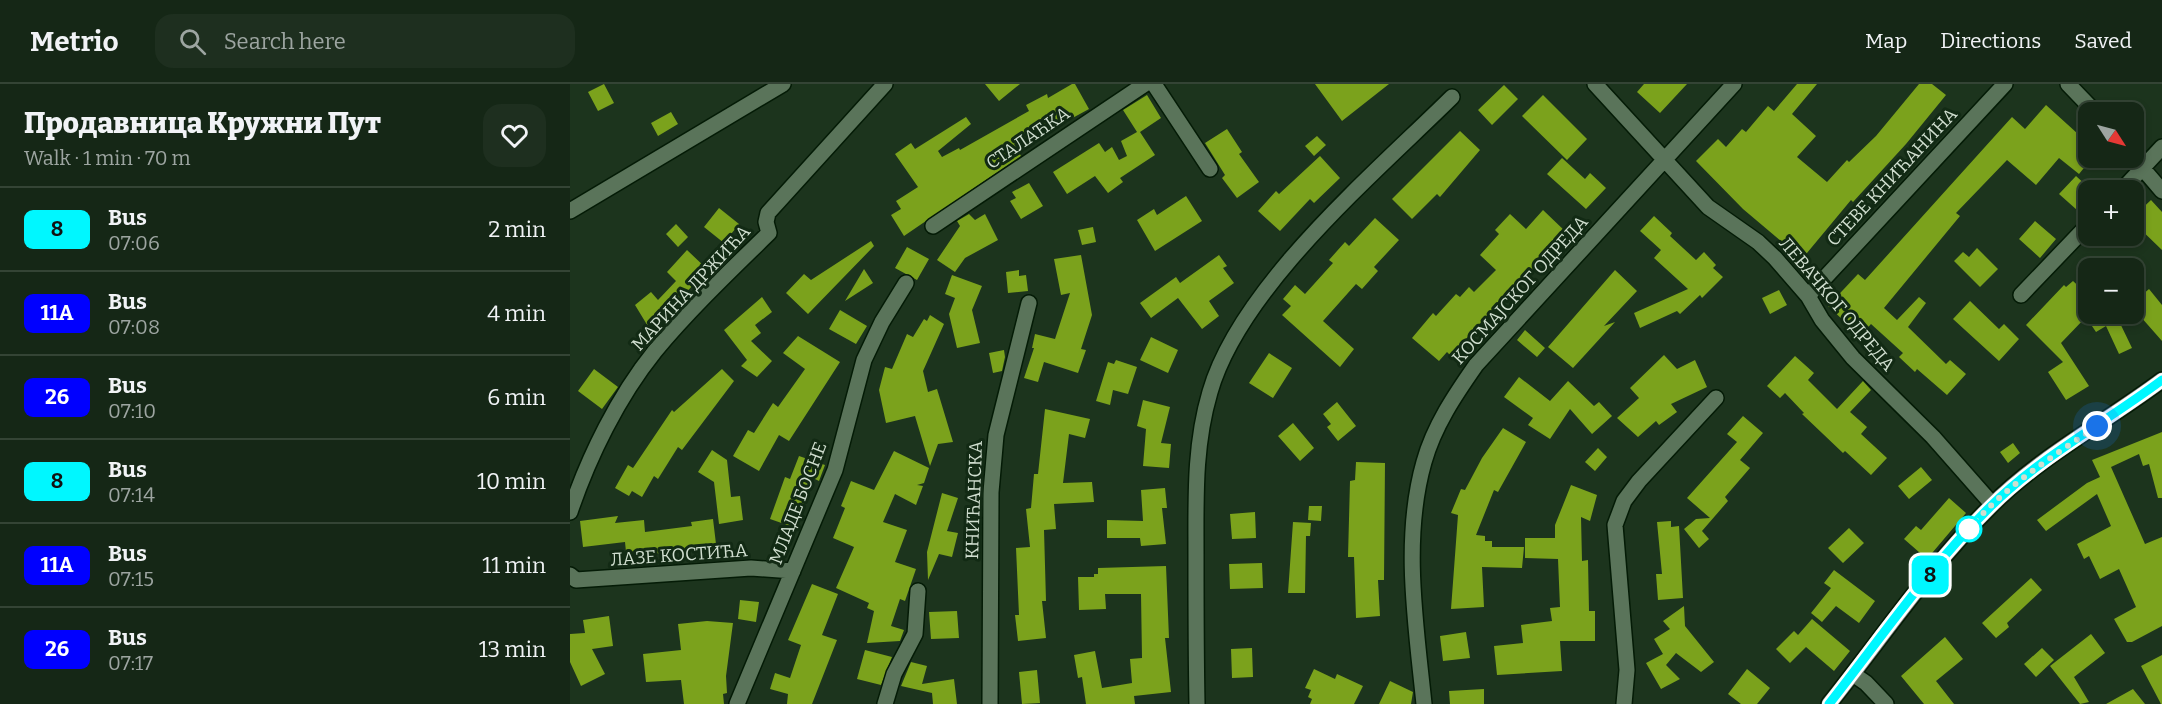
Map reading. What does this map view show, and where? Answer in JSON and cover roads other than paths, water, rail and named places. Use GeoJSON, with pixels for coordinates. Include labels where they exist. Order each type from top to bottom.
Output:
{"type":"FeatureCollection","features":[{"type":"Feature","properties":{"kind":"street"},"geometry":{"type":"LineString","coordinates":[[570,211],[783,84]]}},
{"type":"Feature","properties":{"kind":"street","name":"МАРИНА ДРЖИЋА"},"geometry":{"type":"LineString","coordinates":[[570,512],[582,476],[605,431],[655,352],[726,274],[769,233],[766,222],[768,213],[885,84]]}},
{"type":"Feature","properties":{"kind":"street","name":"СТАЛАЋКА"},"geometry":{"type":"LineString","coordinates":[[933,226],[1145,84]]}},
{"type":"Feature","properties":{"kind":"street"},"geometry":{"type":"LineString","coordinates":[[1154,84],[1210,169]]}},
{"type":"Feature","properties":{"kind":"street","name":"ЛЕВАЧКОГ ОДРЕДА"},"geometry":{"type":"LineString","coordinates":[[1595,84],[1708,207],[1758,242],[1808,296],[1822,320],[1853,358],[1933,437],[1992,504]]}},
{"type":"Feature","properties":{"kind":"street","name":"КОСМАЈСКОГ ОДРЕДА"},"geometry":{"type":"LineString","coordinates":[[1424,704],[1415,616],[1413,539],[1416,500],[1424,461],[1435,432],[1450,403],[1476,365],[1734,84]]}},
{"type":"Feature","properties":{"kind":"street","name":"СТЕВЕ КНИЋАНИНА"},"geometry":{"type":"LineString","coordinates":[[1808,296],[2005,84]]}},
{"type":"Feature","properties":{"kind":"street"},"geometry":{"type":"LineString","coordinates":[[2068,84],[2086,102]]}},
{"type":"Feature","properties":{"kind":"street"},"geometry":{"type":"LineString","coordinates":[[1197,704],[1196,468],[1210,392],[1223,358],[1248,315],[1294,255],[1452,97]]}},
{"type":"Feature","properties":{"kind":"street"},"geometry":{"type":"LineString","coordinates":[[2144,159],[2162,147]]}},
{"type":"Feature","properties":{"kind":"street"},"geometry":{"type":"LineString","coordinates":[[2142,168],[2162,191]]}},
{"type":"Feature","properties":{"kind":"street"},"geometry":{"type":"LineString","coordinates":[[2020,295],[2078,235]]}},
{"type":"Feature","properties":{"kind":"street","name":"МЛАДЕ БОСНЕ"},"geometry":{"type":"LineString","coordinates":[[737,704],[835,470],[864,360],[882,322],[906,283]]}},
{"type":"Feature","properties":{"kind":"street","name":"КНИЋАНСКА"},"geometry":{"type":"LineString","coordinates":[[990,704],[991,492],[996,435],[1029,303]]}},
{"type":"Feature","properties":{"kind":"street"},"geometry":{"type":"LineString","coordinates":[[1829,704],[1936,567],[1992,504],[2026,476],[2162,380]]}},
{"type":"Feature","properties":{"kind":"street"},"geometry":{"type":"LineString","coordinates":[[1624,704],[1627,670],[1615,525],[1624,501],[1639,482],[1716,398]]}},
{"type":"Feature","properties":{"kind":"street","name":"ЛАЗЕ КОСТИЋА"},"geometry":{"type":"LineString","coordinates":[[570,575],[576,580],[751,568],[792,571]]}},
{"type":"Feature","properties":{"kind":"street"},"geometry":{"type":"LineString","coordinates":[[885,704],[894,674],[915,634],[918,591]]}},
{"type":"Feature","properties":{"kind":"street"},"geometry":{"type":"LineString","coordinates":[[1853,674],[1866,683],[1886,704]]}}]}
